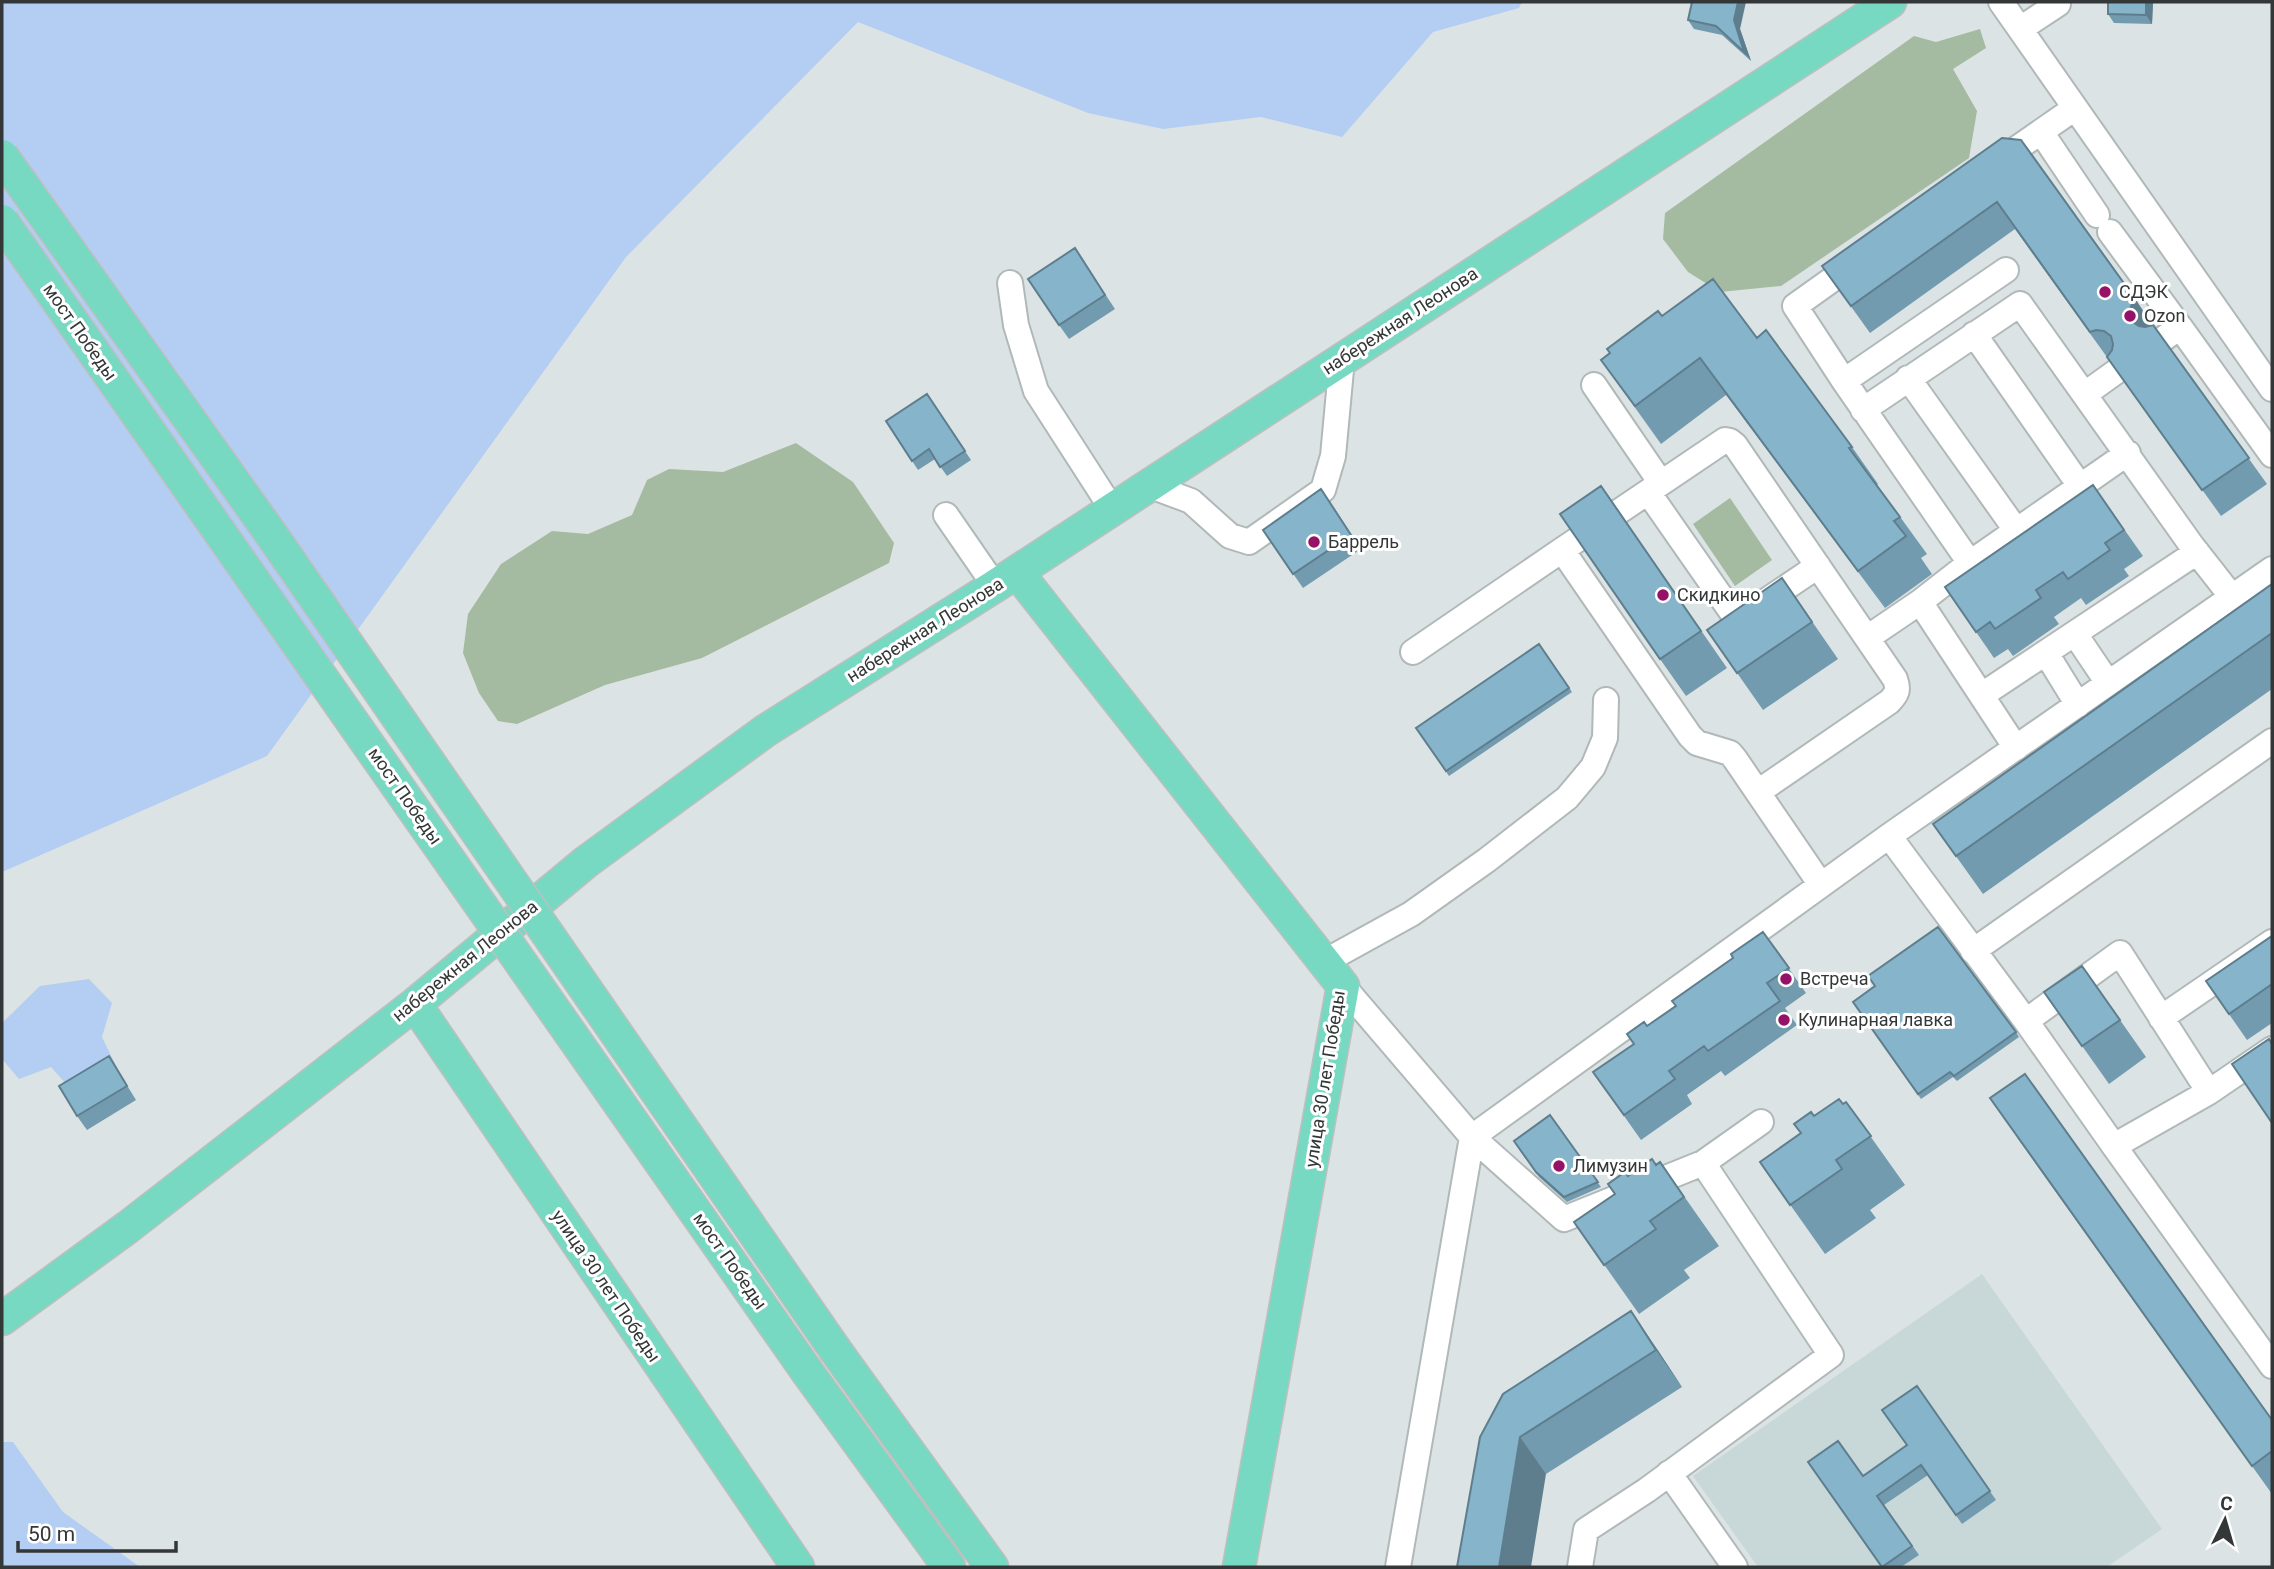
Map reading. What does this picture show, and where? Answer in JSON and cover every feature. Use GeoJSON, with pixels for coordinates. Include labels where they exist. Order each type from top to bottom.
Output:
{"type":"FeatureCollection","features":[{"type":"Feature","properties":{"kind":"main road","name":"набережная Леонова"},"geometry":{"type":"LineString","coordinates":[[2,1319],[128,1227],[415,1004],[586,862],[765,731],[1006,579],[1890,2]]}},
{"type":"Feature","properties":{"kind":"main road"},"geometry":{"type":"LineString","coordinates":[[2,156],[271,534],[836,1351],[992,1567]]}},
{"type":"Feature","properties":{"kind":"main road","name":"мост Победы"},"geometry":{"type":"LineString","coordinates":[[2,221],[808,1373],[949,1567]]}},
{"type":"Feature","properties":{"kind":"main road"},"geometry":{"type":"LineString","coordinates":[[1006,579],[1334,974]]}},
{"type":"Feature","properties":{"kind":"main road","name":"улица 30 лет Победы"},"geometry":{"type":"LineString","coordinates":[[1239,1567],[1334,974]]}},
{"type":"Feature","properties":{"kind":"main road","name":"улица 30 лет Победы"},"geometry":{"type":"LineString","coordinates":[[415,1004],[798,1567]]}},
{"type":"Feature","properties":{"kind":"street"},"geometry":{"type":"LineString","coordinates":[[2001,2],[2272,388]]}},
{"type":"Feature","properties":{"kind":"street"},"geometry":{"type":"LineString","coordinates":[[2020,29],[2058,5]]}},
{"type":"Feature","properties":{"kind":"street"},"geometry":{"type":"LineString","coordinates":[[1974,179],[2075,108]]}},
{"type":"Feature","properties":{"kind":"street"},"geometry":{"type":"LineString","coordinates":[[2041,132],[2104,223],[2171,333],[2272,455]]}},
{"type":"Feature","properties":{"kind":"street"},"geometry":{"type":"LineString","coordinates":[[1873,250],[1795,306],[1843,381],[1970,563]]}},
{"type":"Feature","properties":{"kind":"street"},"geometry":{"type":"LineString","coordinates":[[1843,381],[2006,270]]}},
{"type":"Feature","properties":{"kind":"street"},"geometry":{"type":"LineString","coordinates":[[1010,283],[1016,325],[1036,391],[1112,509]]}},
{"type":"Feature","properties":{"kind":"street"},"geometry":{"type":"LineString","coordinates":[[1863,410],[2020,304],[2232,597]]}},
{"type":"Feature","properties":{"kind":"street"},"geometry":{"type":"LineString","coordinates":[[1974,334],[2080,486]]}},
{"type":"Feature","properties":{"kind":"street"},"geometry":{"type":"LineString","coordinates":[[1148,485],[1191,501],[1230,536],[1249,542],[1323,490],[1333,456],[1342,359]]}},
{"type":"Feature","properties":{"kind":"street"},"geometry":{"type":"LineString","coordinates":[[2085,394],[2117,371]]}},
{"type":"Feature","properties":{"kind":"street"},"geometry":{"type":"LineString","coordinates":[[1908,378],[2016,530]]}},
{"type":"Feature","properties":{"kind":"street"},"geometry":{"type":"LineString","coordinates":[[1594,385],[1733,614],[1740,616],[1748,613],[1818,566]]}},
{"type":"Feature","properties":{"kind":"street"},"geometry":{"type":"LineString","coordinates":[[1413,652],[1720,443],[1730,441],[1895,679],[1898,688],[1896,695],[1889,702],[1758,792]]}},
{"type":"Feature","properties":{"kind":"street"},"geometry":{"type":"LineString","coordinates":[[1867,638],[2128,453]]}},
{"type":"Feature","properties":{"kind":"street"},"geometry":{"type":"LineString","coordinates":[[946,515],[1006,579]]}},
{"type":"Feature","properties":{"kind":"street"},"geometry":{"type":"LineString","coordinates":[[1562,550],[1690,736],[1709,748],[1730,753],[1821,885]]}},
{"type":"Feature","properties":{"kind":"street"},"geometry":{"type":"LineString","coordinates":[[1982,695],[2197,552]]}},
{"type":"Feature","properties":{"kind":"street"},"geometry":{"type":"LineString","coordinates":[[1398,1567],[1472,1137],[1889,836],[2272,569]]}},
{"type":"Feature","properties":{"kind":"street"},"geometry":{"type":"LineString","coordinates":[[1920,602],[2015,748]]}},
{"type":"Feature","properties":{"kind":"street"},"geometry":{"type":"LineString","coordinates":[[2075,634],[2108,683]]}},
{"type":"Feature","properties":{"kind":"street"},"geometry":{"type":"LineString","coordinates":[[2046,653],[2078,705]]}},
{"type":"Feature","properties":{"kind":"street"},"geometry":{"type":"LineString","coordinates":[[1606,700],[1605,738],[1593,767],[1567,798],[1334,974],[1472,1137],[1564,1219],[1703,1163],[1761,1122]]}},
{"type":"Feature","properties":{"kind":"street"},"geometry":{"type":"LineString","coordinates":[[1973,951],[2272,741]]}},
{"type":"Feature","properties":{"kind":"street"},"geometry":{"type":"LineString","coordinates":[[1889,836],[2026,1021],[2272,1366]]}},
{"type":"Feature","properties":{"kind":"street"},"geometry":{"type":"LineString","coordinates":[[2161,1018],[2272,942]]}},
{"type":"Feature","properties":{"kind":"street"},"geometry":{"type":"LineString","coordinates":[[2026,1021],[2120,953],[2209,1093]]}},
{"type":"Feature","properties":{"kind":"street"},"geometry":{"type":"LineString","coordinates":[[2115,1146],[2209,1093],[2272,1049]]}},
{"type":"Feature","properties":{"kind":"street"},"geometry":{"type":"LineString","coordinates":[[1580,1567],[1586,1530],[1831,1355],[1703,1163]]}},
{"type":"Feature","properties":{"kind":"street"},"geometry":{"type":"LineString","coordinates":[[1669,1473],[1735,1567]]}},
{"type":"Feature","properties":{"kind":"shaded area"},"geometry":{"type":"Polygon","coordinates":[[[1982,1274],[2162,1529],[2107,1567],[1758,1567],[1693,1476],[1982,1274]]]}},
{"type":"Feature","properties":{"kind":"green space"},"geometry":{"type":"Polygon","coordinates":[[[1980,29],[1986,48],[1953,69],[1977,111],[1969,158],[1781,286],[1720,292],[1688,272],[1663,239],[1665,213],[1914,36],[1936,42],[1980,29]]]}},
{"type":"Feature","properties":{"kind":"green space"},"geometry":{"type":"Polygon","coordinates":[[[796,443],[853,482],[894,543],[889,563],[702,658],[605,685],[517,724],[498,721],[479,693],[463,653],[468,614],[501,564],[552,531],[588,534],[632,515],[647,480],[669,469],[723,472],[796,443]]]}},
{"type":"Feature","properties":{"kind":"green space"},"geometry":{"type":"Polygon","coordinates":[[[1730,498],[1772,560],[1735,586],[1693,524],[1730,498]]]}},
{"type":"Feature","properties":{"kind":"water"},"geometry":{"type":"Polygon","coordinates":[[[2,2],[1522,2],[1519,8],[1433,32],[1342,137],[1261,117],[1163,129],[1088,113],[858,22],[626,257],[267,756],[2,872],[2,2]]]}},
{"type":"Feature","properties":{"kind":"water"},"geometry":{"type":"Polygon","coordinates":[[[89,979],[112,1003],[102,1037],[118,1070],[76,1095],[51,1067],[19,1079],[2,1059],[2,1023],[40,986],[89,979]]]}},
{"type":"Feature","properties":{"kind":"water"},"geometry":{"type":"Polygon","coordinates":[[[2,1442],[13,1442],[63,1512],[140,1567],[2,1567],[2,1442]]]}},
{"type":"Feature","properties":{"kind":"building"},"geometry":{"type":"Polygon","coordinates":[[[1692,2],[1738,2],[1734,20],[1744,52],[1716,26],[1688,20],[1692,2]]]}},
{"type":"Feature","properties":{"kind":"building"},"geometry":{"type":"Polygon","coordinates":[[[2108,2],[2146,2],[2146,15],[2108,14],[2108,2]]]}},
{"type":"Feature","properties":{"kind":"building"},"geometry":{"type":"Polygon","coordinates":[[[2002,138],[2021,140],[2136,300],[2130,313],[2133,322],[2145,327],[2153,325],[2249,458],[2202,490],[2107,357],[2112,350],[2111,336],[2104,331],[2090,332],[1997,202],[1851,306],[1822,266],[2002,138]]]}},
{"type":"Feature","properties":{"kind":"building"},"geometry":{"type":"Polygon","coordinates":[[[1075,248],[1105,295],[1059,325],[1028,279],[1075,248]]]}},
{"type":"Feature","properties":{"kind":"building"},"geometry":{"type":"Polygon","coordinates":[[[1713,279],[1757,338],[1766,330],[1900,517],[1894,521],[1906,536],[1858,571],[1700,358],[1635,406],[1601,360],[1610,353],[1607,349],[1658,311],[1662,316],[1713,279]]]}},
{"type":"Feature","properties":{"kind":"building"},"geometry":{"type":"Polygon","coordinates":[[[927,394],[965,451],[940,467],[929,449],[912,461],[886,421],[927,394]]]}},
{"type":"Feature","properties":{"kind":"building"},"geometry":{"type":"Polygon","coordinates":[[[2093,485],[2124,530],[2105,543],[2110,550],[2068,579],[2063,572],[2036,590],[2041,598],[1995,629],[1990,622],[1976,632],[1945,587],[2093,485]]]}},
{"type":"Feature","properties":{"kind":"building"},"geometry":{"type":"Polygon","coordinates":[[[1601,486],[1701,631],[1660,659],[1560,514],[1601,486]]]}},
{"type":"Feature","properties":{"kind":"building","name":"Баррель"},"geometry":{"type":"Polygon","coordinates":[[[1321,489],[1351,535],[1293,574],[1263,530],[1321,489]]]}},
{"type":"Feature","properties":{"kind":"building"},"geometry":{"type":"Polygon","coordinates":[[[1782,578],[1812,622],[1737,673],[1707,630],[1782,578]]]}},
{"type":"Feature","properties":{"kind":"building"},"geometry":{"type":"Polygon","coordinates":[[[2272,584],[2272,633],[1956,856],[1933,824],[2272,584]]]}},
{"type":"Feature","properties":{"kind":"building"},"geometry":{"type":"Polygon","coordinates":[[[1539,644],[1569,688],[1446,771],[1416,728],[1539,644]]]}},
{"type":"Feature","properties":{"kind":"building"},"geometry":{"type":"Polygon","coordinates":[[[1938,927],[2016,1032],[1954,1076],[1950,1072],[1918,1094],[1853,1002],[1875,986],[1868,976],[1938,927]]]}},
{"type":"Feature","properties":{"kind":"building"},"geometry":{"type":"Polygon","coordinates":[[[1763,932],[1789,968],[1767,983],[1780,1001],[1708,1051],[1704,1046],[1669,1071],[1675,1079],[1624,1115],[1593,1072],[1634,1044],[1627,1034],[1644,1022],[1647,1026],[1676,1006],[1672,1001],[1733,958],[1731,954],[1763,932]]]}},
{"type":"Feature","properties":{"kind":"building"},"geometry":{"type":"Polygon","coordinates":[[[2272,936],[2272,984],[2229,1014],[2206,981],[2272,936]]]}},
{"type":"Feature","properties":{"kind":"building"},"geometry":{"type":"Polygon","coordinates":[[[2082,966],[2120,1020],[2082,1046],[2044,992],[2082,966]]]}},
{"type":"Feature","properties":{"kind":"building"},"geometry":{"type":"Polygon","coordinates":[[[2269,1039],[2272,1044],[2272,1123],[2232,1064],[2269,1039]]]}},
{"type":"Feature","properties":{"kind":"building"},"geometry":{"type":"Polygon","coordinates":[[[109,1056],[127,1086],[77,1116],[59,1086],[109,1056]]]}},
{"type":"Feature","properties":{"kind":"building"},"geometry":{"type":"Polygon","coordinates":[[[2025,1074],[2272,1420],[2272,1451],[2252,1466],[1990,1098],[2025,1074]]]}},
{"type":"Feature","properties":{"kind":"building"},"geometry":{"type":"Polygon","coordinates":[[[1839,1099],[1843,1104],[1846,1102],[1871,1136],[1836,1160],[1842,1169],[1790,1205],[1760,1162],[1801,1133],[1794,1124],[1811,1112],[1814,1116],[1839,1099]]]}},
{"type":"Feature","properties":{"kind":"building","name":"Лимузин"},"geometry":{"type":"Polygon","coordinates":[[[1550,1115],[1598,1182],[1564,1197],[1536,1172],[1514,1141],[1550,1115]]]}},
{"type":"Feature","properties":{"kind":"building"},"geometry":{"type":"Polygon","coordinates":[[[1652,1159],[1656,1165],[1660,1162],[1684,1197],[1650,1221],[1656,1229],[1604,1265],[1574,1222],[1615,1194],[1608,1184],[1625,1172],[1628,1176],[1652,1159]]]}},
{"type":"Feature","properties":{"kind":"building"},"geometry":{"type":"Polygon","coordinates":[[[1631,1311],[1656,1350],[1520,1437],[1499,1567],[1457,1567],[1480,1437],[1503,1394],[1631,1311]]]}},
{"type":"Feature","properties":{"kind":"building"},"geometry":{"type":"Polygon","coordinates":[[[1917,1386],[1990,1491],[1956,1515],[1921,1465],[1877,1496],[1912,1546],[1882,1567],[1808,1462],[1838,1441],[1863,1476],[1907,1445],[1882,1410],[1917,1386]]]}},
{"type":"Feature","properties":{"kind":"place","name":"СДЭК"},"geometry":{"type":"Point","coordinates":[2105,292]}},
{"type":"Feature","properties":{"kind":"place","name":"Ozon"},"geometry":{"type":"Point","coordinates":[2130,316]}},
{"type":"Feature","properties":{"kind":"place","name":"Баррель"},"geometry":{"type":"Point","coordinates":[1314,542]}},
{"type":"Feature","properties":{"kind":"place","name":"Скидкино"},"geometry":{"type":"Point","coordinates":[1663,595]}},
{"type":"Feature","properties":{"kind":"place","name":"Встреча"},"geometry":{"type":"Point","coordinates":[1786,979]}},
{"type":"Feature","properties":{"kind":"place","name":"Кулинарная лавка"},"geometry":{"type":"Point","coordinates":[1784,1020]}},
{"type":"Feature","properties":{"kind":"place","name":"Лимузин"},"geometry":{"type":"Point","coordinates":[1559,1166]}}]}
